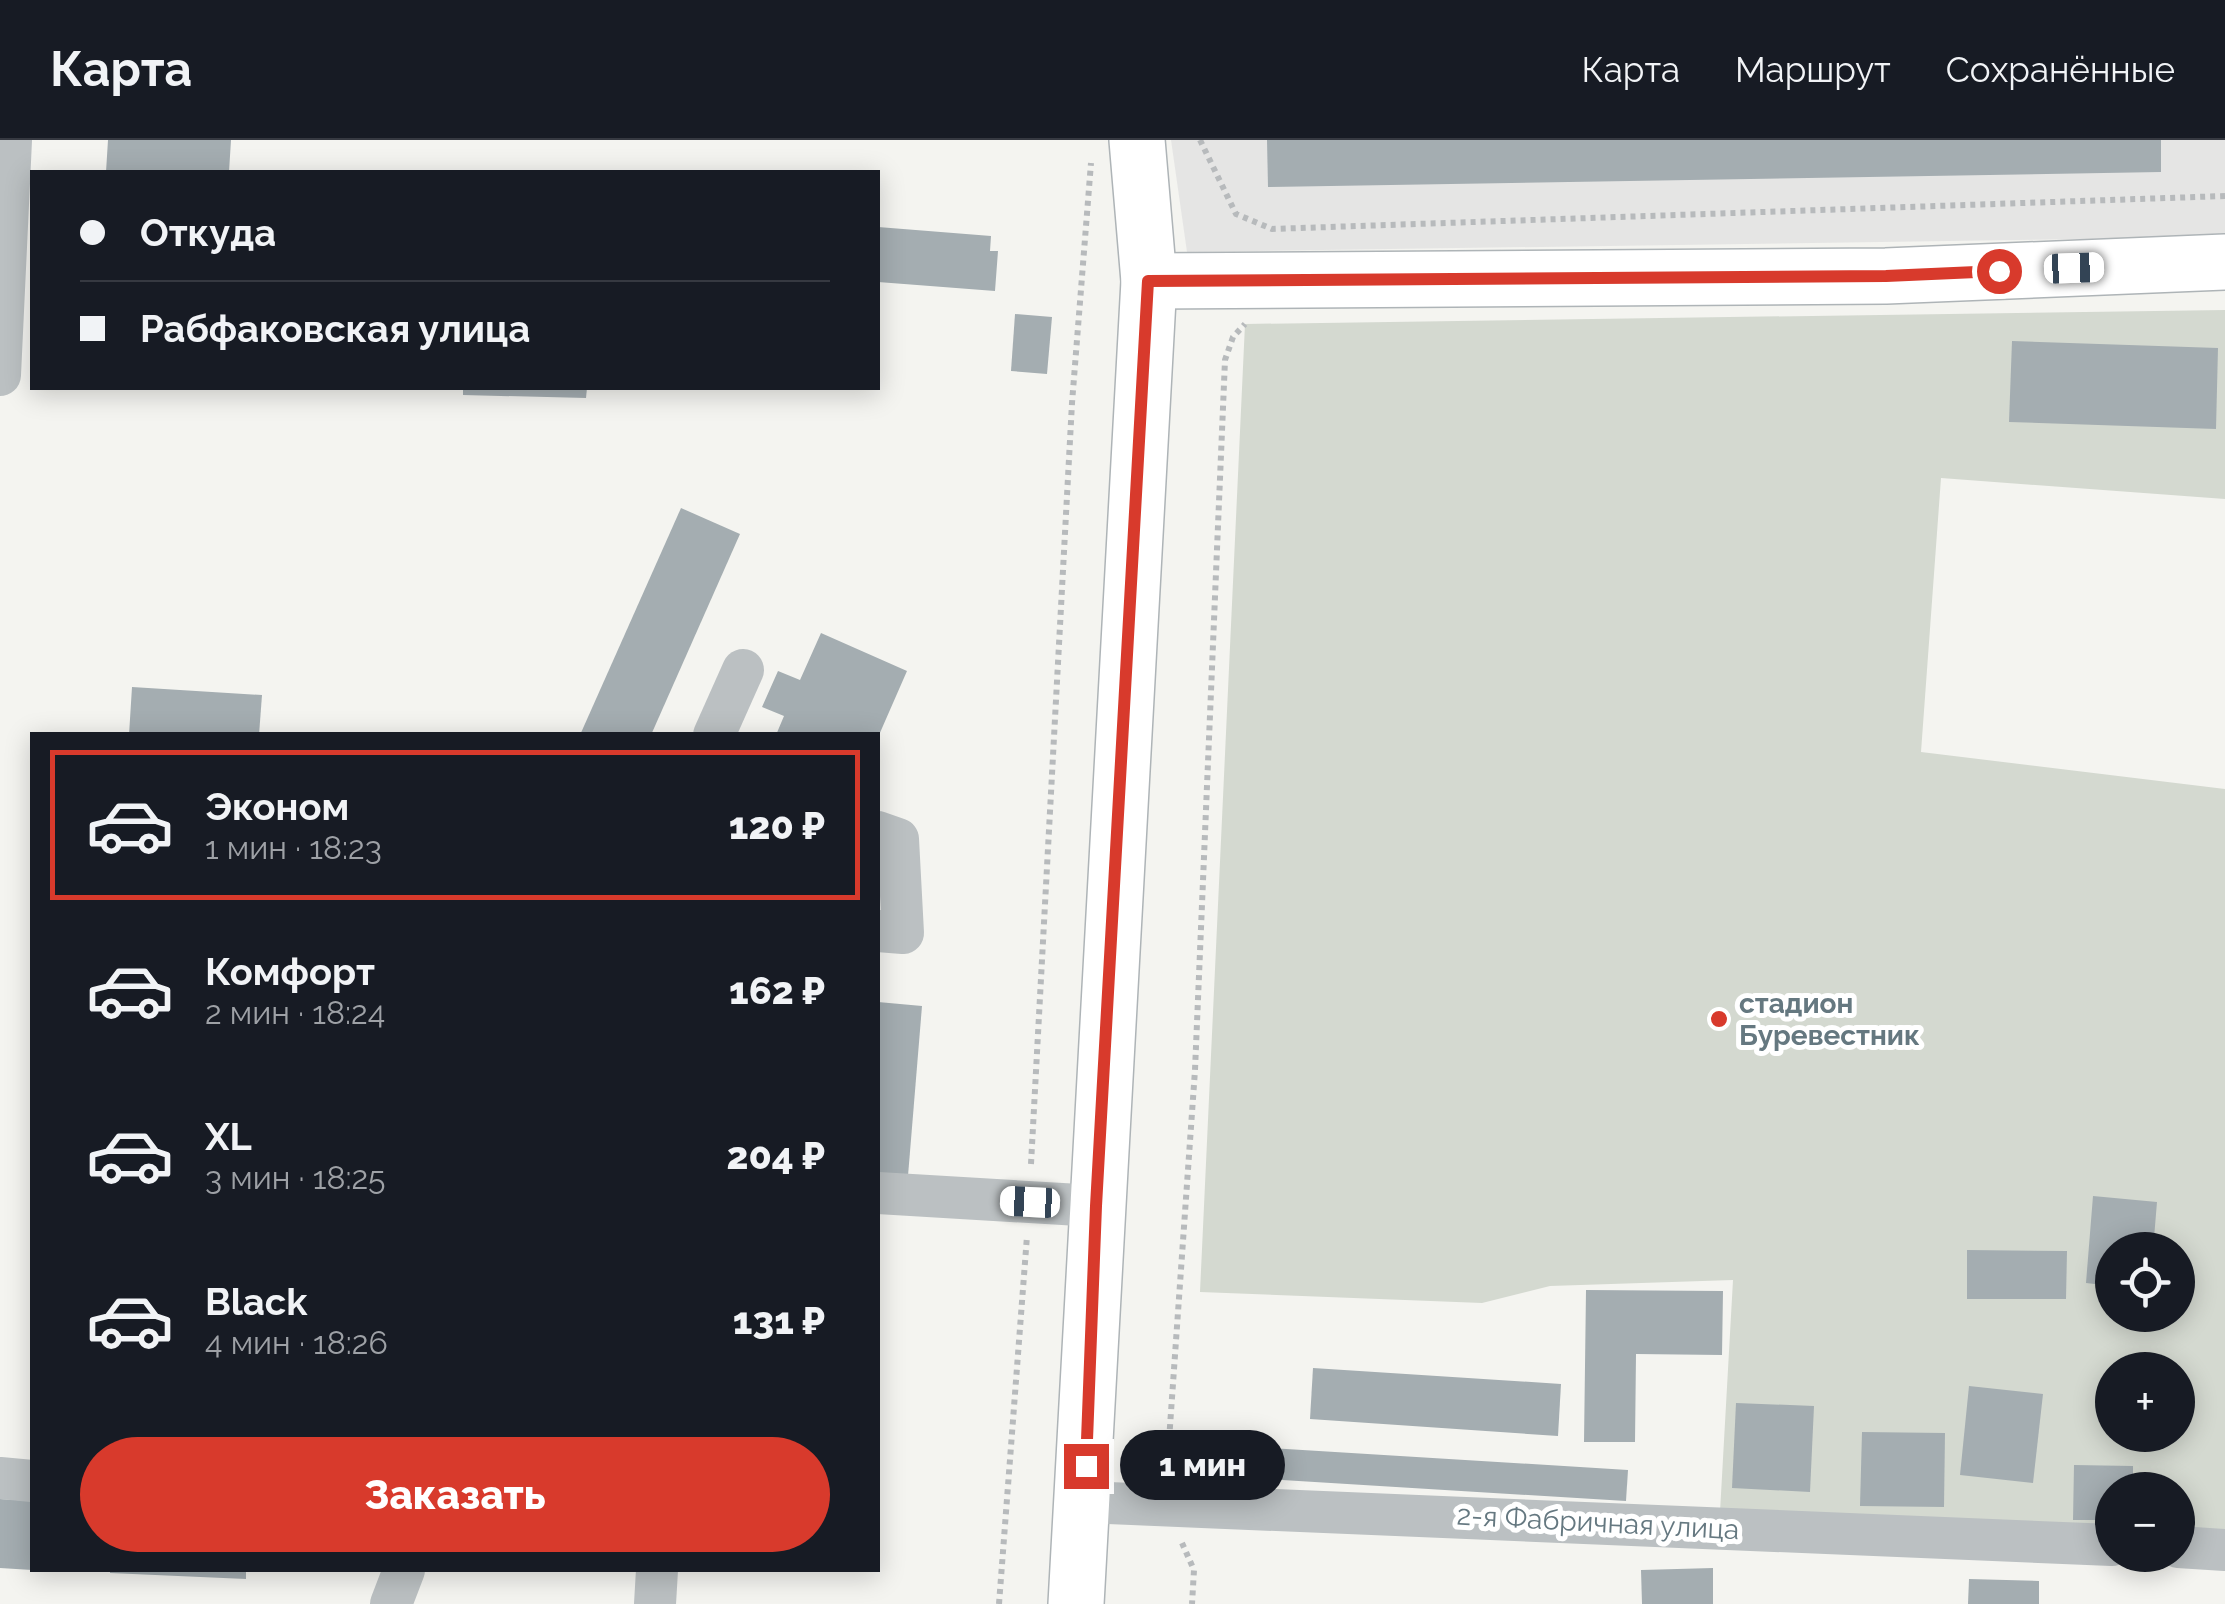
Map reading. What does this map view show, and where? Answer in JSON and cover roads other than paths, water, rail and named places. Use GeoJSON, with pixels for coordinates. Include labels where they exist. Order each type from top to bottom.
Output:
{"type":"FeatureCollection","features":[{"type":"Feature","properties":{"kind":"main road"},"geometry":{"type":"LineString","coordinates":[[1076,1604],[1148,281],[1114,149]]}},
{"type":"Feature","properties":{"kind":"main road"},"geometry":{"type":"LineString","coordinates":[[1148,281],[1886,276],[2225,262]]}},
{"type":"Feature","properties":{"kind":"street"},"geometry":{"type":"LineString","coordinates":[[0,375],[11,140]]}},
{"type":"Feature","properties":{"kind":"street"},"geometry":{"type":"LineString","coordinates":[[715,732],[744,670]]}},
{"type":"Feature","properties":{"kind":"street"},"geometry":{"type":"LineString","coordinates":[[880,833],[898,838],[903,932],[880,931]]}},
{"type":"Feature","properties":{"kind":"street"},"geometry":{"type":"LineString","coordinates":[[880,1194],[1096,1206]]}},
{"type":"Feature","properties":{"kind":"street"},"geometry":{"type":"LineString","coordinates":[[0,1478],[30,1481]]}},
{"type":"Feature","properties":{"kind":"street","name":"2-я Фабричная улица"},"geometry":{"type":"LineString","coordinates":[[1084,1502],[1164,1504],[1240,1494],[2095,1544]]}},
{"type":"Feature","properties":{"kind":"street"},"geometry":{"type":"LineString","coordinates":[[2195,1549],[2225,1550]]}},
{"type":"Feature","properties":{"kind":"street"},"geometry":{"type":"LineString","coordinates":[[391,1604],[403,1572]]}},
{"type":"Feature","properties":{"kind":"street"},"geometry":{"type":"LineString","coordinates":[[654,1604],[657,1572]]}},
{"type":"Feature","properties":{"kind":"place","name":"стадион Буревестник"},"geometry":{"type":"Point","coordinates":[1719,1019]}}]}
